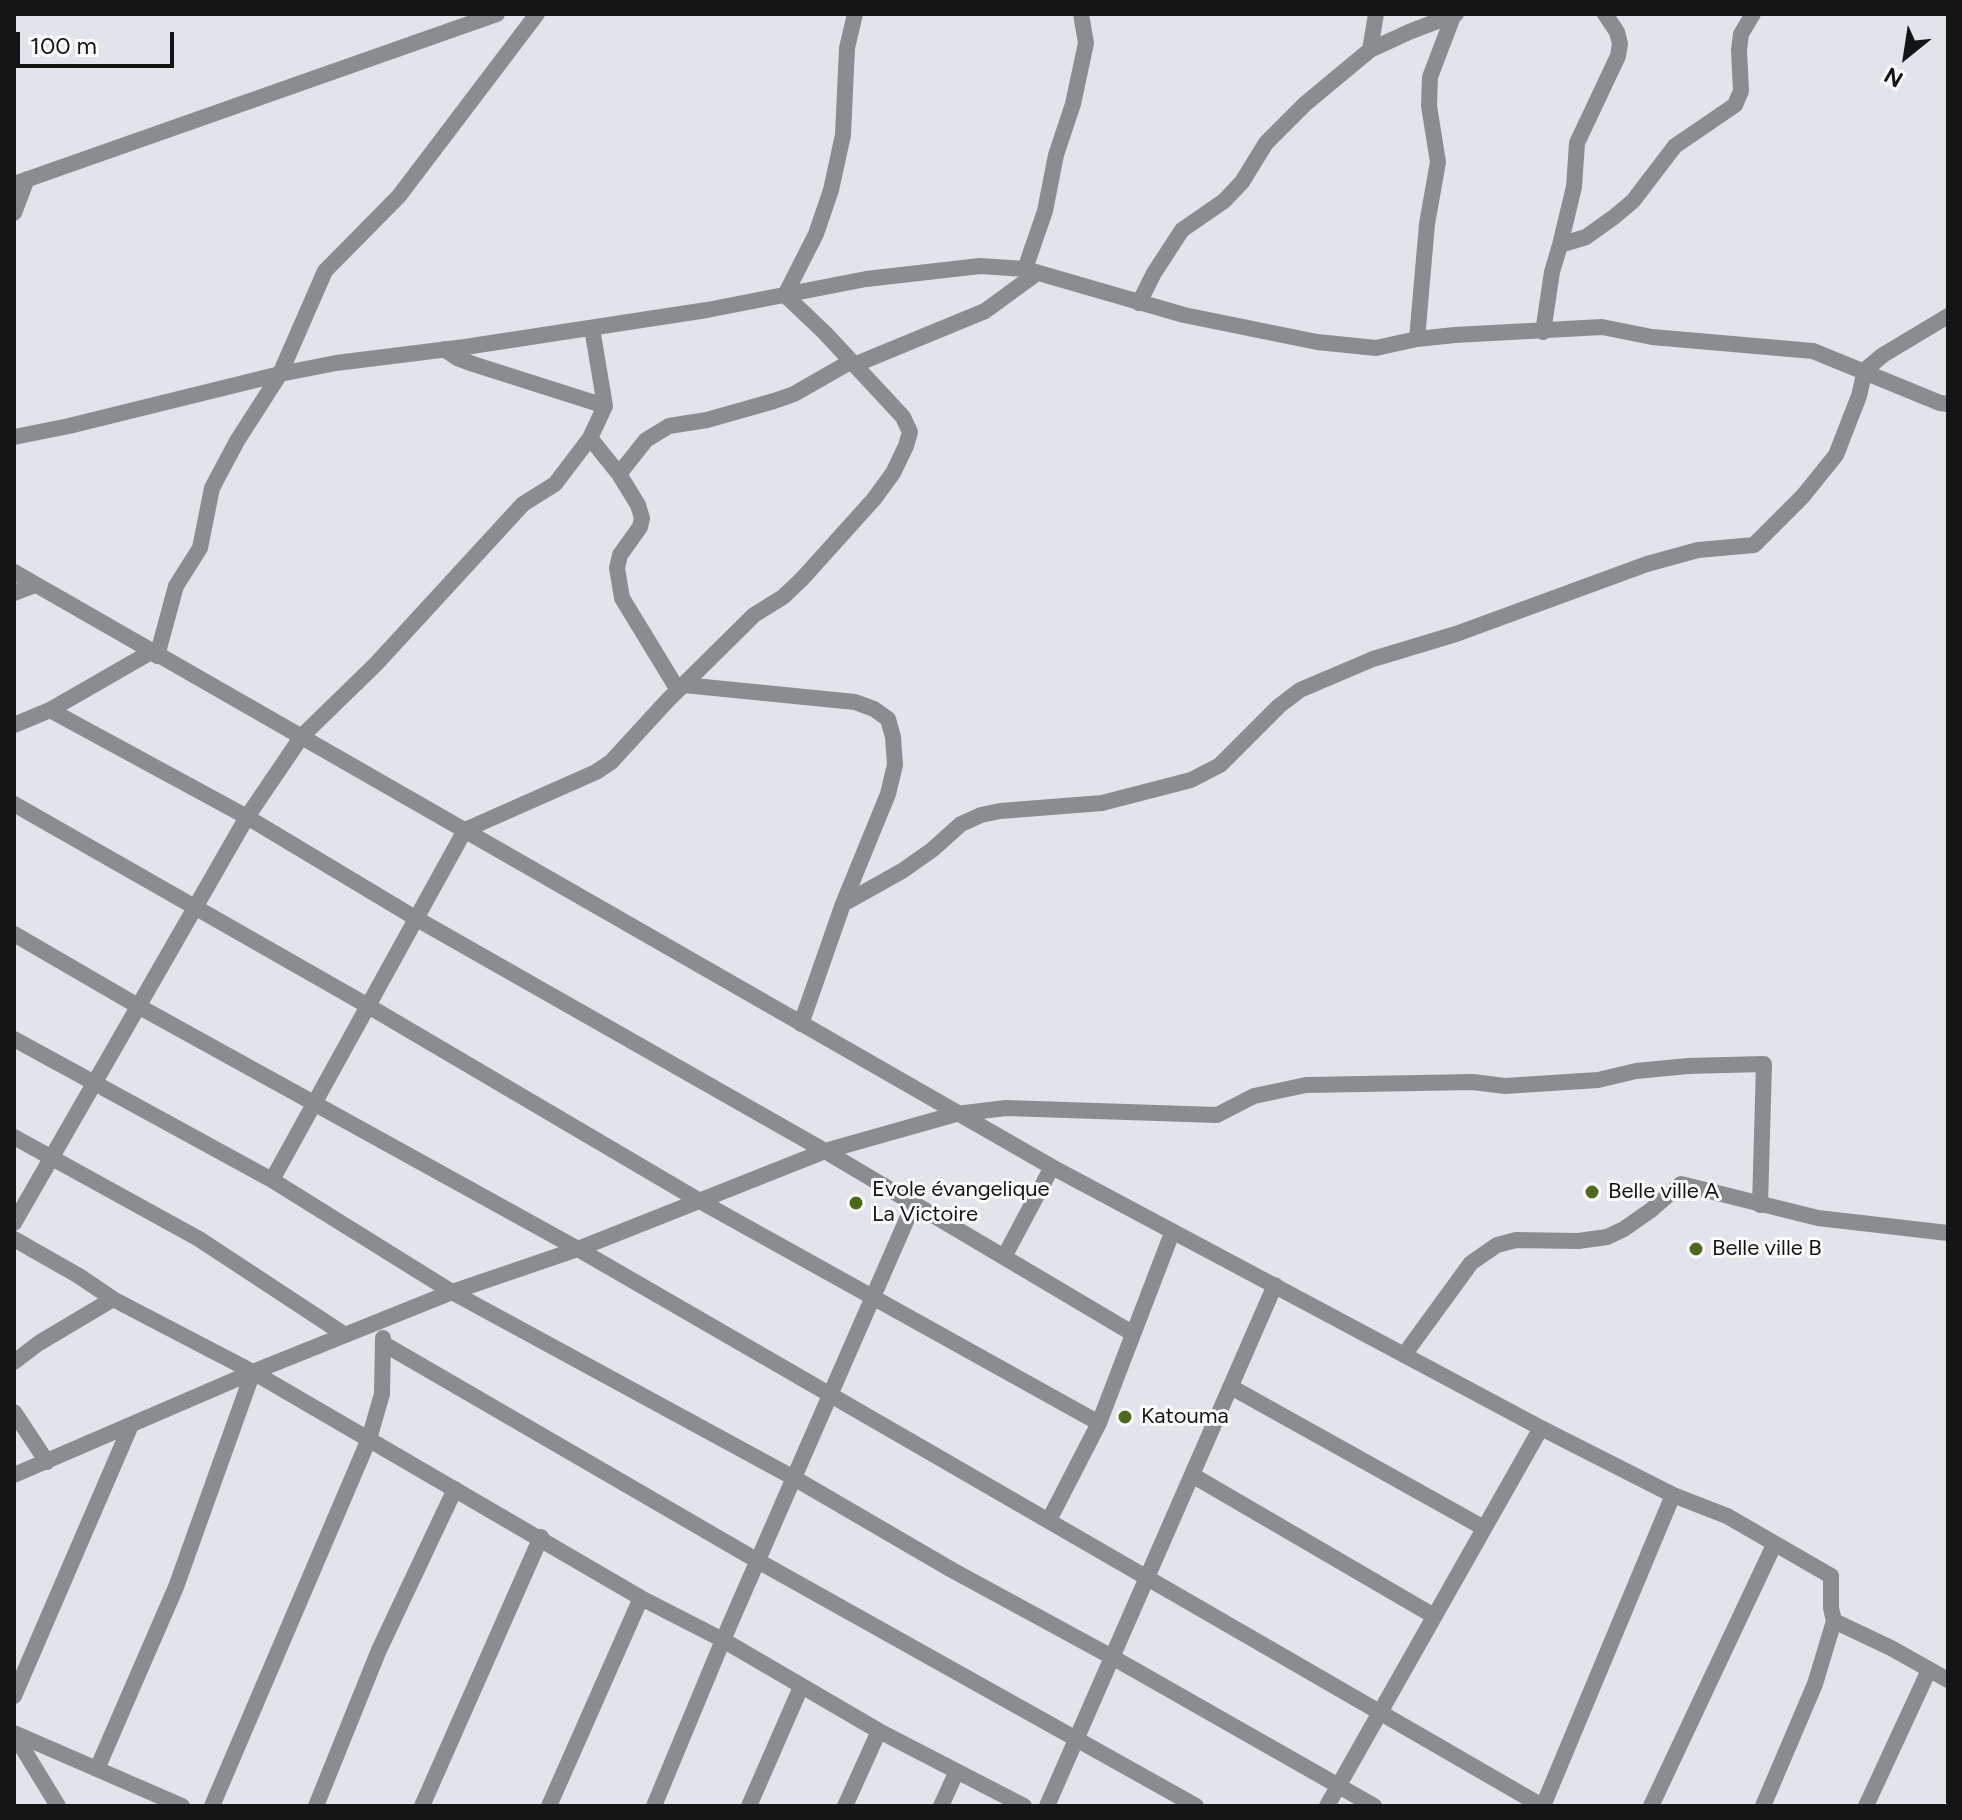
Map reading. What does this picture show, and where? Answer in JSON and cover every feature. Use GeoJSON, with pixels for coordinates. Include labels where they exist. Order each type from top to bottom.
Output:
{"type":"FeatureCollection","features":[{"type":"Feature","properties":{"kind":"street"},"geometry":{"type":"LineString","coordinates":[[14,213],[20,182],[497,14]]}},
{"type":"Feature","properties":{"kind":"street"},"geometry":{"type":"LineString","coordinates":[[14,725],[50,710],[154,654],[176,586],[200,548],[212,488],[237,441],[280,374],[325,271],[399,196],[537,14]]}},
{"type":"Feature","properties":{"kind":"street"},"geometry":{"type":"LineString","coordinates":[[785,295],[816,234],[831,190],[843,135],[847,48],[855,14]]}},
{"type":"Feature","properties":{"kind":"street"},"geometry":{"type":"LineString","coordinates":[[619,474],[646,440],[669,426],[707,420],[794,394],[852,363],[985,311],[1031,271],[1056,155],[1073,104],[1086,43],[1081,14]]}},
{"type":"Feature","properties":{"kind":"street"},"geometry":{"type":"LineString","coordinates":[[1370,50],[1376,14]]}},
{"type":"Feature","properties":{"kind":"street"},"geometry":{"type":"LineString","coordinates":[[1543,332],[1552,272],[1574,187],[1577,143],[1618,56],[1620,44],[1617,32],[1605,14]]}},
{"type":"Feature","properties":{"kind":"street"},"geometry":{"type":"LineString","coordinates":[[1560,245],[1586,237],[1614,217],[1633,201],[1675,146],[1735,105],[1741,91],[1741,34],[1753,14]]}},
{"type":"Feature","properties":{"kind":"street"},"geometry":{"type":"LineString","coordinates":[[1139,303],[1182,230],[1224,201],[1242,182],[1266,143],[1314,97],[1370,50],[1454,15]]}},
{"type":"Feature","properties":{"kind":"street"},"geometry":{"type":"LineString","coordinates":[[1417,339],[1427,224],[1438,162],[1428,89],[1454,15]]}},
{"type":"Feature","properties":{"kind":"street"},"geometry":{"type":"LineString","coordinates":[[14,437],[336,363],[592,328],[866,279],[980,266],[1031,271],[1246,330],[1317,342],[1376,348],[1455,335],[1602,327],[1652,337],[1813,351],[1948,404]]}},
{"type":"Feature","properties":{"kind":"street"},"geometry":{"type":"LineString","coordinates":[[272,1180],[465,830],[596,772],[622,751],[754,615],[783,597],[802,579],[874,499],[893,473],[910,432],[903,417],[785,295]]}},
{"type":"Feature","properties":{"kind":"street"},"geometry":{"type":"LineString","coordinates":[[843,904],[902,871],[961,824],[981,815],[1102,803],[1191,780],[1220,765],[1279,706],[1300,690],[1373,659],[1456,634],[1647,564],[1698,550],[1754,545],[1819,478],[1836,455],[1859,396],[1865,370],[1883,355],[1944,319],[1948,299]]}},
{"type":"Feature","properties":{"kind":"street"},"geometry":{"type":"LineString","coordinates":[[14,1223],[247,817],[302,736],[376,664],[523,504],[555,484],[590,438],[605,406],[592,328]]}},
{"type":"Feature","properties":{"kind":"street"},"geometry":{"type":"LineString","coordinates":[[444,349],[473,364],[605,406]]}},
{"type":"Feature","properties":{"kind":"street"},"geometry":{"type":"LineString","coordinates":[[590,438],[619,474],[638,505],[642,518],[640,527],[620,555],[617,568],[622,598],[634,621],[681,687],[855,702],[874,709],[888,719],[895,765],[888,794],[843,904],[801,1024]]}},
{"type":"Feature","properties":{"kind":"street"},"geometry":{"type":"LineString","coordinates":[[14,572],[956,1114],[1172,1233],[1541,1428],[1673,1495],[1727,1516],[1831,1576],[1834,1621],[1815,1684],[1763,1806]]}},
{"type":"Feature","properties":{"kind":"street"},"geometry":{"type":"LineString","coordinates":[[14,593],[35,585]]}},
{"type":"Feature","properties":{"kind":"street"},"geometry":{"type":"LineString","coordinates":[[50,710],[247,817],[417,919],[825,1151],[1132,1333]]}},
{"type":"Feature","properties":{"kind":"street"},"geometry":{"type":"LineString","coordinates":[[14,804],[370,1007],[698,1200],[1099,1423]]}},
{"type":"Feature","properties":{"kind":"street"},"geometry":{"type":"LineString","coordinates":[[14,934],[578,1249],[1542,1806],[1673,1495]]}},
{"type":"Feature","properties":{"kind":"street"},"geometry":{"type":"LineString","coordinates":[[14,1039],[272,1180],[452,1292],[794,1478],[1374,1806]]}},
{"type":"Feature","properties":{"kind":"street"},"geometry":{"type":"LineString","coordinates":[[14,1475],[253,1372],[452,1292],[578,1249],[825,1151],[956,1114],[1006,1108],[1217,1115],[1254,1096],[1306,1085],[1473,1082],[1505,1086],[1598,1080],[1636,1071],[1688,1066],[1764,1064],[1760,1205]]}},
{"type":"Feature","properties":{"kind":"street"},"geometry":{"type":"LineString","coordinates":[[14,1137],[199,1239],[345,1335]]}},
{"type":"Feature","properties":{"kind":"street"},"geometry":{"type":"LineString","coordinates":[[1004,1257],[1052,1167]]}},
{"type":"Feature","properties":{"kind":"street"},"geometry":{"type":"LineString","coordinates":[[1404,1355],[1471,1263],[1497,1245],[1516,1240],[1578,1241],[1607,1237],[1642,1217],[1681,1184],[1818,1218],[1948,1233]]}},
{"type":"Feature","properties":{"kind":"street"},"geometry":{"type":"LineString","coordinates":[[654,1806],[914,1203]]}},
{"type":"Feature","properties":{"kind":"street"},"geometry":{"type":"LineString","coordinates":[[1049,1520],[1099,1423],[1172,1233]]}},
{"type":"Feature","properties":{"kind":"street"},"geometry":{"type":"LineString","coordinates":[[14,1239],[113,1299],[253,1372],[641,1598],[723,1640],[956,1773],[1024,1806]]}},
{"type":"Feature","properties":{"kind":"street"},"geometry":{"type":"LineString","coordinates":[[1047,1806],[1275,1285]]}},
{"type":"Feature","properties":{"kind":"street"},"geometry":{"type":"LineString","coordinates":[[14,1362],[39,1343],[113,1299]]}},
{"type":"Feature","properties":{"kind":"street"},"geometry":{"type":"LineString","coordinates":[[212,1806],[369,1439],[382,1394],[384,1344],[380,1322]]}},
{"type":"Feature","properties":{"kind":"street"},"geometry":{"type":"LineString","coordinates":[[384,1344],[758,1561],[1196,1806]]}},
{"type":"Feature","properties":{"kind":"street"},"geometry":{"type":"LineString","coordinates":[[97,1769],[176,1587],[253,1372]]}},
{"type":"Feature","properties":{"kind":"street"},"geometry":{"type":"LineString","coordinates":[[1231,1387],[1484,1528]]}},
{"type":"Feature","properties":{"kind":"street"},"geometry":{"type":"LineString","coordinates":[[14,1412],[47,1462]]}},
{"type":"Feature","properties":{"kind":"street"},"geometry":{"type":"LineString","coordinates":[[14,1696],[131,1425]]}},
{"type":"Feature","properties":{"kind":"street"},"geometry":{"type":"LineString","coordinates":[[1327,1806],[1541,1428]]}},
{"type":"Feature","properties":{"kind":"street"},"geometry":{"type":"LineString","coordinates":[[1192,1475],[1434,1616]]}},
{"type":"Feature","properties":{"kind":"street"},"geometry":{"type":"LineString","coordinates":[[316,1806],[379,1650],[455,1489]]}},
{"type":"Feature","properties":{"kind":"street"},"geometry":{"type":"LineString","coordinates":[[422,1806],[541,1537]]}},
{"type":"Feature","properties":{"kind":"street"},"geometry":{"type":"LineString","coordinates":[[1651,1806],[1774,1545]]}},
{"type":"Feature","properties":{"kind":"street"},"geometry":{"type":"LineString","coordinates":[[549,1806],[641,1598]]}},
{"type":"Feature","properties":{"kind":"street"},"geometry":{"type":"LineString","coordinates":[[1834,1621],[1948,1680]]}},
{"type":"Feature","properties":{"kind":"street"},"geometry":{"type":"LineString","coordinates":[[1866,1806],[1929,1670]]}},
{"type":"Feature","properties":{"kind":"street"},"geometry":{"type":"LineString","coordinates":[[749,1806],[801,1687]]}},
{"type":"Feature","properties":{"kind":"street"},"geometry":{"type":"LineString","coordinates":[[845,1806],[879,1731]]}},
{"type":"Feature","properties":{"kind":"street"},"geometry":{"type":"LineString","coordinates":[[14,1733],[182,1806]]}},
{"type":"Feature","properties":{"kind":"street"},"geometry":{"type":"LineString","coordinates":[[14,1733],[58,1806]]}},
{"type":"Feature","properties":{"kind":"street"},"geometry":{"type":"LineString","coordinates":[[941,1806],[956,1773]]}},
{"type":"Feature","properties":{"kind":"place","name":"Belle ville A"},"geometry":{"type":"Point","coordinates":[1592,1192]}},
{"type":"Feature","properties":{"kind":"place","name":"Evole évangelique La Victoire"},"geometry":{"type":"Point","coordinates":[856,1203]}},
{"type":"Feature","properties":{"kind":"place","name":"Belle ville B"},"geometry":{"type":"Point","coordinates":[1696,1249]}},
{"type":"Feature","properties":{"kind":"place","name":"Katouma"},"geometry":{"type":"Point","coordinates":[1125,1417]}}]}
